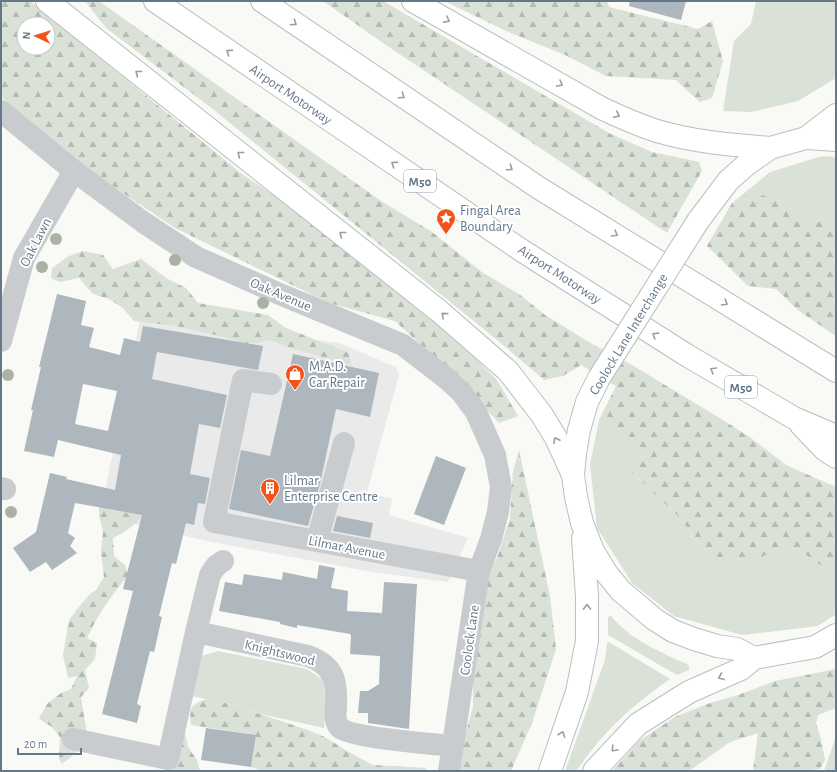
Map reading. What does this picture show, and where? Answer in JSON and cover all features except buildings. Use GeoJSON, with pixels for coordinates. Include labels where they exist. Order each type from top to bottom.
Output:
{"type":"FeatureCollection","features":[{"type":"Feature","properties":{"kind":"main road"},"geometry":{"type":"LineString","coordinates":[[47,1],[439,311],[508,371],[542,415],[556,438],[573,475]]}},
{"type":"Feature","properties":{"kind":"main road","name":"Airport Motorway"},"geometry":{"type":"LineString","coordinates":[[155,1],[521,250],[688,356],[794,418],[836,436]]}},
{"type":"Feature","properties":{"kind":"main road"},"geometry":{"type":"LineString","coordinates":[[262,1],[539,188],[836,371]]}},
{"type":"Feature","properties":{"kind":"main road"},"geometry":{"type":"LineString","coordinates":[[413,1],[596,105],[632,122],[689,139],[714,143],[770,148]]}},
{"type":"Feature","properties":{"kind":"main road"},"geometry":{"type":"LineString","coordinates":[[806,138],[836,115]]}},
{"type":"Feature","properties":{"kind":"main road","name":"Coolock Lane Interchange"},"geometry":{"type":"LineString","coordinates":[[754,658],[737,649],[717,646],[673,631],[639,607],[621,591],[607,574],[593,551],[582,522],[573,475],[575,453],[579,430],[587,402],[599,378],[698,221],[728,181],[746,165],[770,148],[806,138],[836,140]]}},
{"type":"Feature","properties":{"kind":"main road"},"geometry":{"type":"LineString","coordinates":[[794,418],[826,450],[836,457]]}},
{"type":"Feature","properties":{"kind":"main road"},"geometry":{"type":"LineString","coordinates":[[550,771],[577,692],[587,641],[587,597],[582,522]]}},
{"type":"Feature","properties":{"kind":"main road"},"geometry":{"type":"LineString","coordinates":[[815,647],[836,636]]}},
{"type":"Feature","properties":{"kind":"main road"},"geometry":{"type":"LineString","coordinates":[[594,771],[638,724],[688,692],[741,669],[754,658],[836,644]]}},
{"type":"Feature","properties":{"kind":"street","name":"Oak Avenue"},"geometry":{"type":"LineString","coordinates":[[1,111],[74,171],[143,222],[196,257],[282,295],[403,345],[447,379],[461,392],[476,412],[495,455],[501,487],[498,512]]}},
{"type":"Feature","properties":{"kind":"street","name":"Oak Lawn"},"geometry":{"type":"LineString","coordinates":[[1,341],[24,258],[74,171]]}},
{"type":"Feature","properties":{"kind":"street","name":"Lilmar Avenue"},"geometry":{"type":"LineString","coordinates":[[271,384],[243,380],[214,522],[479,572]]}},
{"type":"Feature","properties":{"kind":"street"},"geometry":{"type":"LineString","coordinates":[[317,541],[344,443]]}},
{"type":"Feature","properties":{"kind":"street","name":"Coolock Lane"},"geometry":{"type":"LineString","coordinates":[[449,771],[454,746],[479,572],[491,539],[498,512]]}},
{"type":"Feature","properties":{"kind":"street"},"geometry":{"type":"LineString","coordinates":[[73,739],[168,759],[210,575],[216,566],[224,561]]}},
{"type":"Feature","properties":{"kind":"street","name":"Knightswood"},"geometry":{"type":"LineString","coordinates":[[196,632],[317,659],[327,666],[334,676],[336,688],[335,720],[339,727],[346,731],[370,736],[454,746]]}},
{"type":"Feature","properties":{"kind":"shaded area"},"geometry":{"type":"Polygon","coordinates":[[[141,315],[339,343],[396,367],[399,375],[367,492],[392,499],[389,515],[468,538],[448,582],[372,572],[207,541],[100,516],[141,315]]]}},
{"type":"Feature","properties":{"kind":"green space"},"geometry":{"type":"Polygon","coordinates":[[[1,1],[30,1],[48,16],[16,16],[16,56],[56,56],[56,22],[242,174],[315,223],[443,325],[497,380],[518,416],[499,423],[456,377],[395,321],[329,303],[175,228],[84,167],[1,97],[1,1]]]}},
{"type":"Feature","properties":{"kind":"green space"},"geometry":{"type":"Polygon","coordinates":[[[85,1],[99,1],[381,201],[432,232],[483,273],[519,294],[545,315],[723,420],[751,438],[786,465],[836,487],[836,571],[822,566],[796,548],[769,554],[739,564],[709,555],[678,516],[620,461],[643,456],[612,434],[599,420],[616,386],[581,365],[563,376],[544,380],[502,344],[214,110],[106,28],[85,1]]]}},
{"type":"Feature","properties":{"kind":"green space"},"geometry":{"type":"Polygon","coordinates":[[[323,1],[383,1],[609,133],[652,152],[699,162],[702,171],[667,233],[386,45],[323,1]]]}},
{"type":"Feature","properties":{"kind":"green space"},"geometry":{"type":"Polygon","coordinates":[[[444,1],[607,1],[609,7],[698,29],[712,21],[723,61],[712,98],[700,102],[676,80],[606,76],[565,55],[504,30],[444,1]]]}},
{"type":"Feature","properties":{"kind":"green space"},"geometry":{"type":"Polygon","coordinates":[[[756,1],[836,1],[836,78],[798,101],[751,112],[723,111],[734,41],[751,24],[756,1]]]}},
{"type":"Feature","properties":{"kind":"green space"},"geometry":{"type":"Polygon","coordinates":[[[822,156],[836,157],[836,218],[828,217],[809,224],[783,202],[762,195],[732,203],[770,172],[822,156]]]}},
{"type":"Feature","properties":{"kind":"green space"},"geometry":{"type":"Polygon","coordinates":[[[762,195],[783,202],[809,224],[828,217],[836,218],[836,336],[799,311],[776,289],[748,286],[707,246],[732,203],[762,195]]]}},
{"type":"Feature","properties":{"kind":"green space"},"geometry":{"type":"Polygon","coordinates":[[[83,251],[103,255],[113,269],[141,259],[166,278],[186,288],[198,303],[268,315],[286,328],[349,353],[351,365],[287,347],[271,340],[248,344],[176,326],[134,321],[123,308],[109,299],[93,294],[79,278],[60,282],[51,278],[52,268],[69,256],[83,251]]]}},
{"type":"Feature","properties":{"kind":"green space"},"geometry":{"type":"Polygon","coordinates":[[[599,420],[612,434],[644,456],[620,461],[678,516],[709,555],[769,554],[796,548],[822,566],[836,571],[836,614],[818,626],[742,635],[674,616],[632,583],[597,528],[590,464],[599,420]]]}},
{"type":"Feature","properties":{"kind":"green space"},"geometry":{"type":"Polygon","coordinates":[[[519,450],[550,596],[556,649],[532,723],[511,771],[458,771],[459,759],[473,706],[473,652],[476,589],[497,558],[510,518],[513,471],[519,450]]]}},
{"type":"Feature","properties":{"kind":"green space"},"geometry":{"type":"Polygon","coordinates":[[[106,498],[111,510],[143,515],[129,528],[113,538],[114,556],[125,565],[128,575],[101,612],[87,638],[97,643],[95,659],[85,670],[89,688],[81,697],[87,734],[82,748],[62,764],[59,759],[60,737],[52,727],[39,719],[47,704],[61,693],[71,689],[77,676],[68,678],[63,655],[69,620],[90,594],[96,590],[104,577],[101,552],[103,531],[99,516],[99,502],[106,498]]]}},
{"type":"Feature","properties":{"kind":"green space"},"geometry":{"type":"Polygon","coordinates":[[[611,616],[637,639],[689,665],[689,670],[677,675],[608,635],[608,617],[611,616]]]}},
{"type":"Feature","properties":{"kind":"green space"},"geometry":{"type":"Polygon","coordinates":[[[609,642],[670,679],[642,700],[615,724],[596,744],[576,771],[565,771],[605,660],[607,643],[609,642]]]}},
{"type":"Feature","properties":{"kind":"green space"},"geometry":{"type":"Polygon","coordinates":[[[218,651],[307,669],[323,680],[326,706],[324,728],[261,714],[230,704],[191,696],[201,656],[218,651]]]}},
{"type":"Feature","properties":{"kind":"green space"},"geometry":{"type":"Polygon","coordinates":[[[836,669],[836,708],[818,715],[816,723],[825,760],[820,769],[799,771],[753,771],[758,733],[730,742],[689,771],[612,771],[639,741],[675,717],[707,704],[738,695],[775,681],[836,669]]]}},
{"type":"Feature","properties":{"kind":"green space"},"geometry":{"type":"Polygon","coordinates":[[[206,699],[230,704],[305,729],[325,737],[373,765],[426,768],[427,771],[262,771],[251,767],[256,735],[191,725],[191,708],[206,699]]]}},
{"type":"Feature","properties":{"kind":"green space"},"geometry":{"type":"Polygon","coordinates":[[[184,728],[188,747],[197,760],[200,771],[170,771],[173,751],[184,728]]]}},
{"type":"Feature","properties":{"kind":"green space"},"geometry":{"type":"Polygon","coordinates":[[[836,736],[836,771],[824,771],[836,736]]]}},
{"type":"Feature","properties":{"kind":"place","name":"Fingal Area Boundary"},"geometry":{"type":"Point","coordinates":[446,235]}},
{"type":"Feature","properties":{"kind":"place","name":"M.A.D. Car Repair"},"geometry":{"type":"Point","coordinates":[295,391]}},
{"type":"Feature","properties":{"kind":"place","name":"Lilmar Enterprise Centre"},"geometry":{"type":"Point","coordinates":[270,505]}}]}
